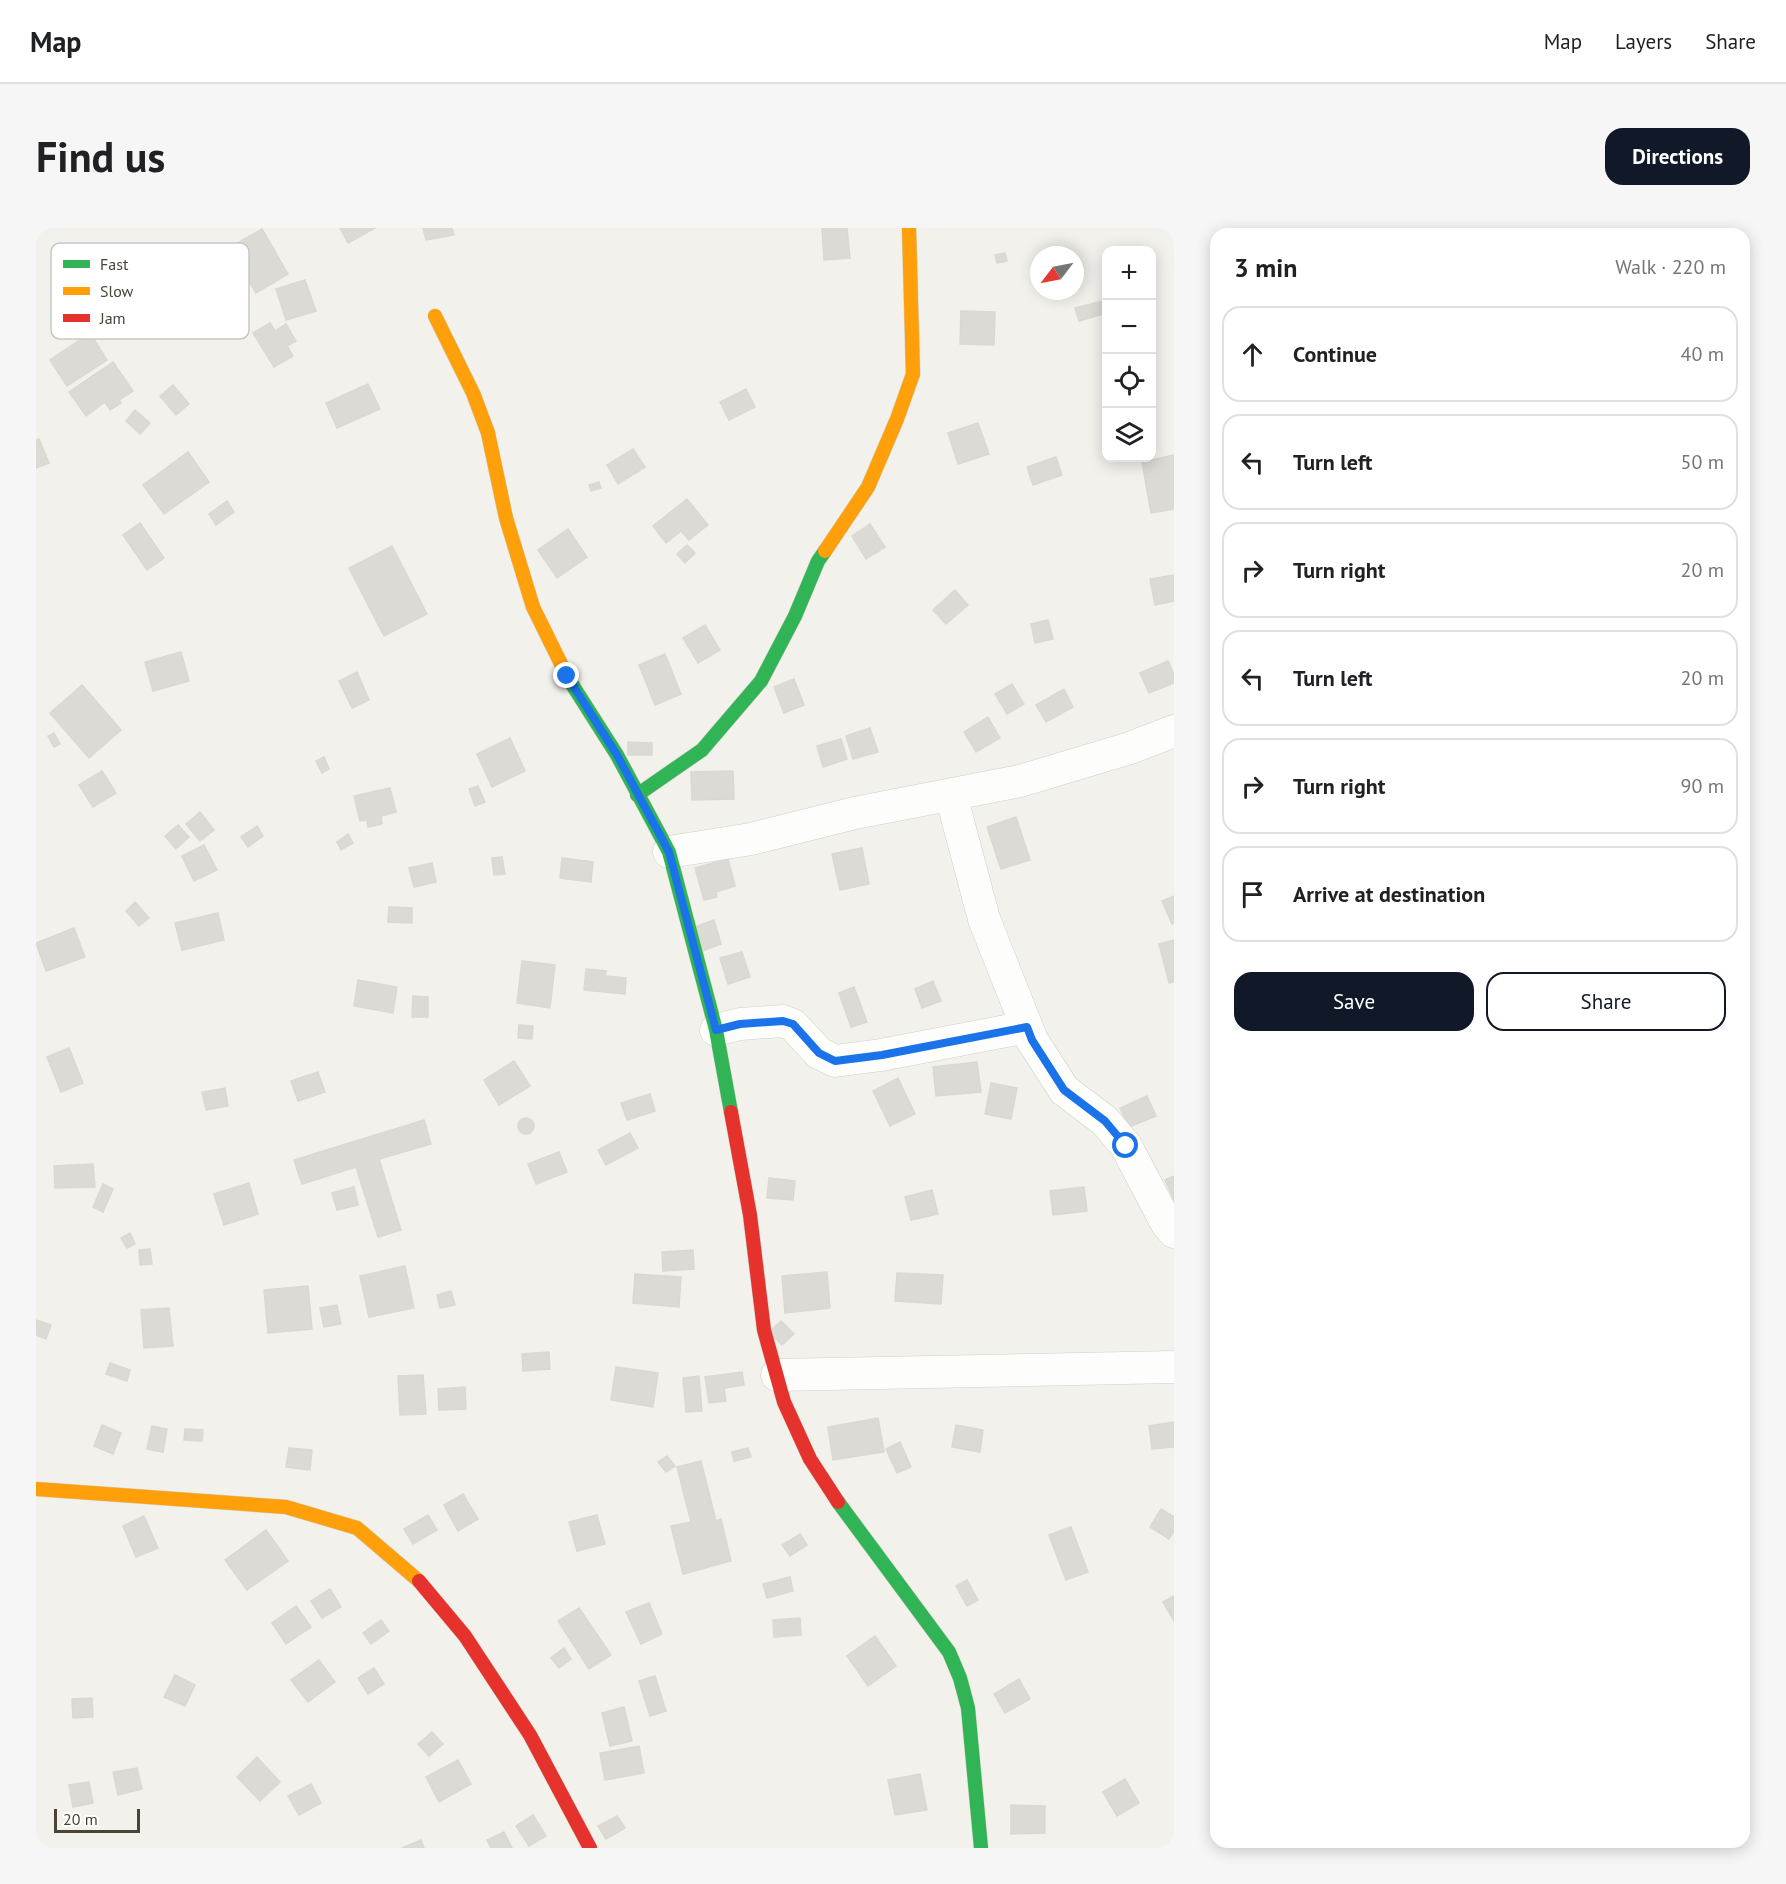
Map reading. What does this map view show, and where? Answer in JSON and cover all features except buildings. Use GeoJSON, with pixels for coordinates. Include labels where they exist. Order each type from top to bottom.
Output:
{"type":"FeatureCollection","features":[{"type":"Feature","properties":{"kind":"street"},"geometry":{"type":"LineString","coordinates":[[637,795],[702,750],[761,681],[795,616],[818,561],[868,487],[913,374],[909,228]]}},
{"type":"Feature","properties":{"kind":"street"},"geometry":{"type":"LineString","coordinates":[[435,316],[473,393],[488,433],[506,518],[533,607],[567,676],[617,755],[669,852],[716,1030],[750,1215],[764,1330],[784,1402],[810,1460],[844,1512],[949,1652],[960,1678],[968,1708],[981,1848]]}},
{"type":"Feature","properties":{"kind":"street"},"geometry":{"type":"LineString","coordinates":[[669,852],[751,839],[855,813],[1020,781],[1130,748],[1174,731]]}},
{"type":"Feature","properties":{"kind":"street"},"geometry":{"type":"LineString","coordinates":[[951,795],[984,920],[1032,1040],[1064,1090],[1105,1121],[1126,1146],[1167,1224],[1174,1232]]}},
{"type":"Feature","properties":{"kind":"street"},"geometry":{"type":"LineString","coordinates":[[716,1030],[740,1024],[783,1021],[793,1024],[819,1053],[835,1061],[882,1055],[1027,1027]]}},
{"type":"Feature","properties":{"kind":"street"},"geometry":{"type":"LineString","coordinates":[[777,1375],[1174,1367]]}},
{"type":"Feature","properties":{"kind":"street"},"geometry":{"type":"LineString","coordinates":[[36,1489],[286,1508],[357,1528],[414,1575],[465,1636],[530,1735],[590,1848]]}},
{"type":"Feature","properties":{"kind":"traffic: fast"},"geometry":{"type":"LineString","coordinates":[[637,795],[702,750],[761,681],[795,616],[818,561],[825,551]]}},
{"type":"Feature","properties":{"kind":"traffic: fast"},"geometry":{"type":"LineString","coordinates":[[568,678],[617,755],[669,852],[716,1030],[731,1112]]}},
{"type":"Feature","properties":{"kind":"traffic: fast"},"geometry":{"type":"LineString","coordinates":[[838,1502],[949,1652],[960,1678],[968,1708],[981,1848]]}},
{"type":"Feature","properties":{"kind":"traffic: slow"},"geometry":{"type":"LineString","coordinates":[[825,551],[868,487],[913,374],[909,228]]}},
{"type":"Feature","properties":{"kind":"traffic: slow"},"geometry":{"type":"LineString","coordinates":[[435,316],[473,393],[488,433],[506,518],[533,607],[568,678]]}},
{"type":"Feature","properties":{"kind":"traffic: slow"},"geometry":{"type":"LineString","coordinates":[[36,1489],[286,1507],[357,1528],[419,1581]]}},
{"type":"Feature","properties":{"kind":"traffic: jam"},"geometry":{"type":"LineString","coordinates":[[731,1112],[750,1215],[764,1330],[784,1402],[810,1459],[838,1502]]}},
{"type":"Feature","properties":{"kind":"traffic: jam"},"geometry":{"type":"LineString","coordinates":[[419,1581],[465,1636],[530,1735],[590,1848]]}},
{"type":"Feature","properties":{"kind":"route"},"geometry":{"type":"LineString","coordinates":[[567,676],[617,755],[669,852],[716,1030],[740,1024],[783,1021],[793,1024],[819,1053],[835,1061],[882,1055],[1027,1027],[1032,1040],[1064,1090],[1105,1121],[1126,1146]]}}]}
